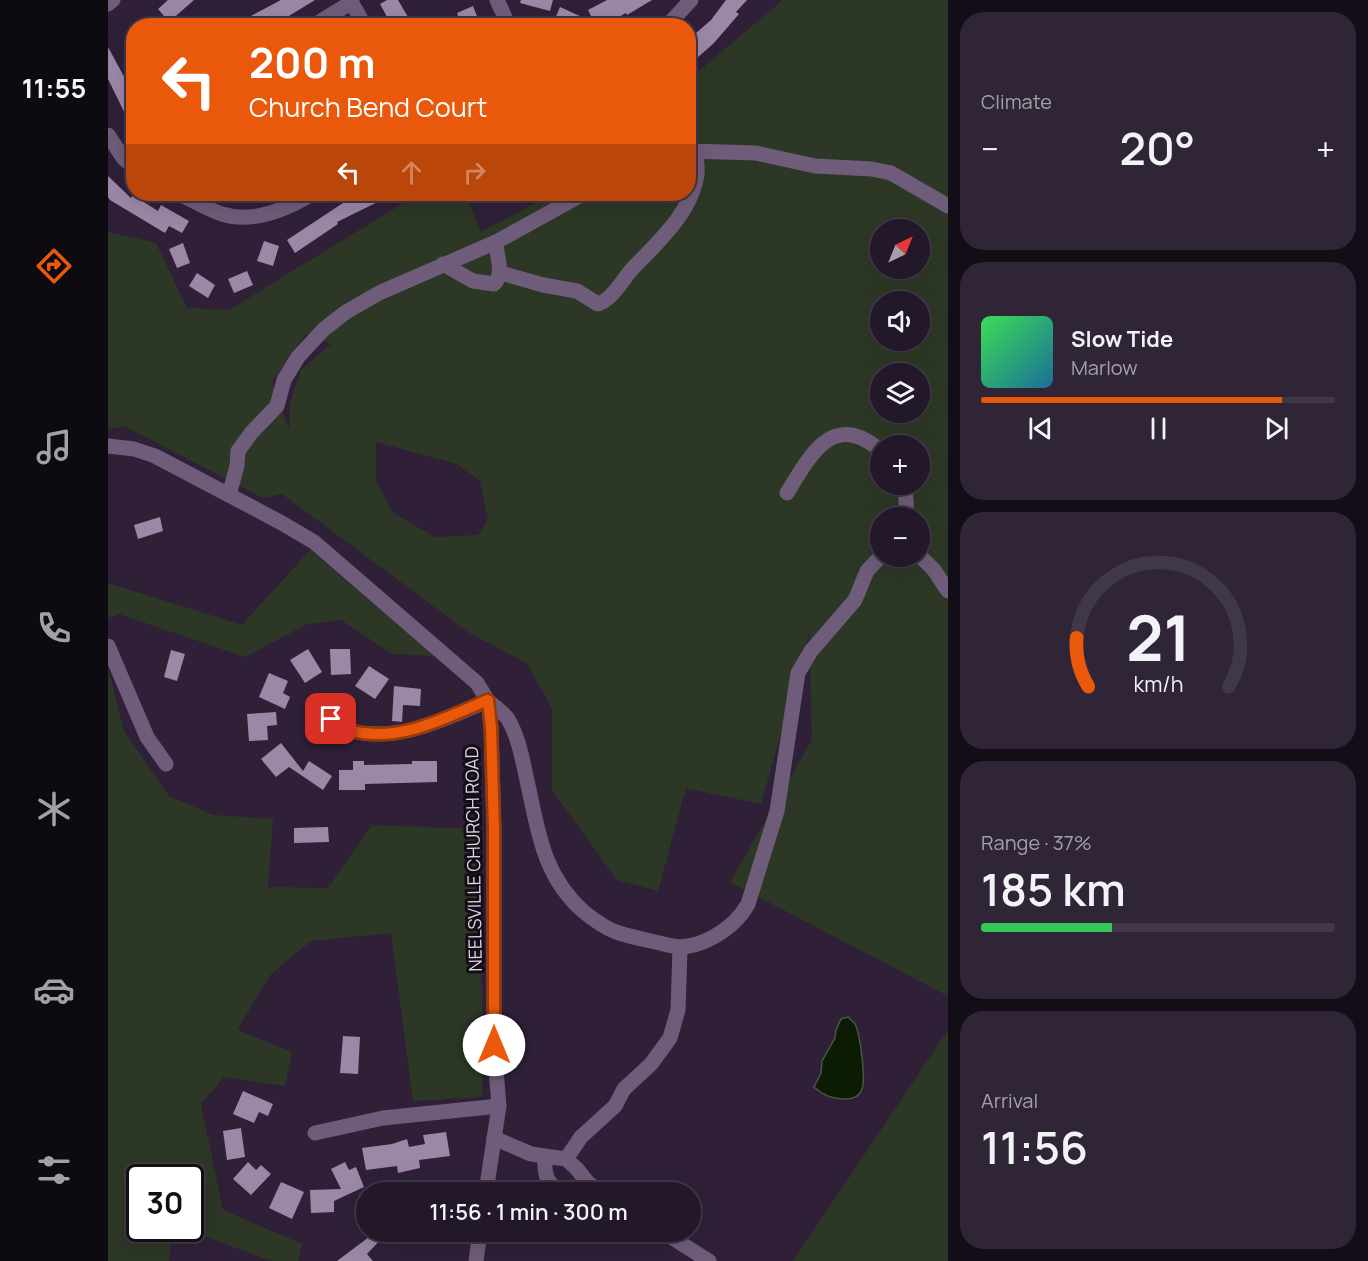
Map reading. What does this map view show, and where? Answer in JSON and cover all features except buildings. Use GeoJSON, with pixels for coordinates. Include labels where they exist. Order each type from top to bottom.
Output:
{"type":"FeatureCollection","features":[{"type":"Feature","properties":{"kind":"street"},"geometry":{"type":"LineString","coordinates":[[108,4],[113,0]]}},
{"type":"Feature","properties":{"kind":"street"},"geometry":{"type":"LineString","coordinates":[[497,0],[505,18]]}},
{"type":"Feature","properties":{"kind":"street"},"geometry":{"type":"LineString","coordinates":[[675,18],[692,0]]}},
{"type":"Feature","properties":{"kind":"street"},"geometry":{"type":"LineString","coordinates":[[325,18],[351,1],[360,18]]}},
{"type":"Feature","properties":{"kind":"street"},"geometry":{"type":"LineString","coordinates":[[108,135],[126,161]]}},
{"type":"Feature","properties":{"kind":"street"},"geometry":{"type":"LineString","coordinates":[[696,151],[756,153],[815,166],[882,171],[891,173],[948,206]]}},
{"type":"Feature","properties":{"kind":"street"},"geometry":{"type":"LineString","coordinates":[[194,201],[221,214],[237,218],[263,215],[300,201]]}},
{"type":"Feature","properties":{"kind":"street"},"geometry":{"type":"LineString","coordinates":[[229,495],[237,465],[238,451],[252,432],[277,406],[284,380],[304,350],[324,329],[346,312],[380,293],[496,242],[570,201]]}},
{"type":"Feature","properties":{"kind":"street"},"geometry":{"type":"LineString","coordinates":[[501,273],[543,285],[577,291],[598,304],[606,301],[662,238],[688,201]]}},
{"type":"Feature","properties":{"kind":"street"},"geometry":{"type":"LineString","coordinates":[[443,264],[473,281],[494,284],[500,279],[501,273],[496,242]]}},
{"type":"Feature","properties":{"kind":"street"},"geometry":{"type":"LineString","coordinates":[[787,493],[819,445],[831,437],[862,438],[870,443]]}},
{"type":"Feature","properties":{"kind":"street"},"geometry":{"type":"LineString","coordinates":[[108,446],[134,449],[154,456],[280,522],[314,543],[477,683],[488,700],[507,718],[520,748],[540,842],[558,883],[573,903],[594,920],[617,933],[680,948],[721,933],[737,920],[748,904],[777,811],[798,673],[811,651],[855,600],[871,567]]}},
{"type":"Feature","properties":{"kind":"street"},"geometry":{"type":"LineString","coordinates":[[930,566],[948,591]]}},
{"type":"Feature","properties":{"kind":"street"},"geometry":{"type":"LineString","coordinates":[[108,646],[147,737],[166,764]]}},
{"type":"Feature","properties":{"kind":"street"},"geometry":{"type":"LineString","coordinates":[[331,719],[350,731],[384,734],[413,731],[488,700]]}},
{"type":"Feature","properties":{"kind":"street","name":"NEELSVILLE CHURCH ROAD"},"geometry":{"type":"LineString","coordinates":[[487,1182],[499,1106],[494,1045],[494,829],[488,700]]}},
{"type":"Feature","properties":{"kind":"street"},"geometry":{"type":"LineString","coordinates":[[566,1158],[581,1137],[615,1106],[624,1089],[651,1064],[670,1038],[678,1010],[680,948]]}},
{"type":"Feature","properties":{"kind":"street"},"geometry":{"type":"LineString","coordinates":[[315,1133],[383,1118],[499,1106]]}},
{"type":"Feature","properties":{"kind":"street"},"geometry":{"type":"LineString","coordinates":[[494,1138],[531,1154],[566,1158],[586,1182]]}},
{"type":"Feature","properties":{"kind":"street"},"geometry":{"type":"LineString","coordinates":[[545,1157],[544,1173],[549,1182]]}},
{"type":"Feature","properties":{"kind":"street"},"geometry":{"type":"LineString","coordinates":[[476,1261],[479,1242]]}},
{"type":"Feature","properties":{"kind":"street"},"geometry":{"type":"LineString","coordinates":[[679,1242],[709,1261]]}},
{"type":"Feature","properties":{"kind":"shaded area"},"geometry":{"type":"Polygon","coordinates":[[[783,0],[948,0],[948,996],[730,882],[812,740],[809,634],[761,804],[686,788],[658,891],[617,880],[552,790],[552,709],[527,663],[471,634],[282,494],[263,498],[124,426],[108,429],[108,232],[156,243],[187,308],[229,310],[407,201],[468,201],[481,232],[539,201],[696,201],[696,73],[783,0]],[[306,334],[272,382],[289,430],[290,403],[301,370],[331,344],[306,334]],[[376,442],[376,481],[393,513],[435,537],[478,535],[488,519],[480,481],[457,464],[376,442]]]}},
{"type":"Feature","properties":{"kind":"shaded area"},"geometry":{"type":"Polygon","coordinates":[[[310,550],[435,656],[392,654],[341,620],[307,624],[245,657],[119,614],[108,618],[108,585],[111,584],[242,625],[310,550]]]}},
{"type":"Feature","properties":{"kind":"shaded area"},"geometry":{"type":"Polygon","coordinates":[[[108,668],[124,731],[169,796],[213,815],[273,819],[268,887],[328,888],[372,825],[478,829],[482,1097],[413,1101],[391,933],[311,941],[271,974],[237,1030],[292,1052],[285,1086],[224,1077],[201,1104],[223,1210],[302,1244],[298,1261],[272,1261],[204,1236],[204,1164],[126,1164],[126,1242],[172,1242],[169,1261],[108,1261],[108,668]]]}},
{"type":"Feature","properties":{"kind":"shaded area"},"geometry":{"type":"Polygon","coordinates":[[[848,1017],[855,1024],[859,1037],[863,1084],[857,1096],[834,1098],[814,1087],[821,1073],[822,1061],[835,1038],[841,1019],[848,1017]]]}},
{"type":"Feature","properties":{"kind":"shaded area"},"geometry":{"type":"Polygon","coordinates":[[[948,1030],[948,1261],[793,1261],[948,1030]]]}},
{"type":"Feature","properties":{"kind":"route"},"geometry":{"type":"LineString","coordinates":[[331,719],[350,731],[384,734],[413,731],[488,700],[494,829],[494,1045]]}}]}
